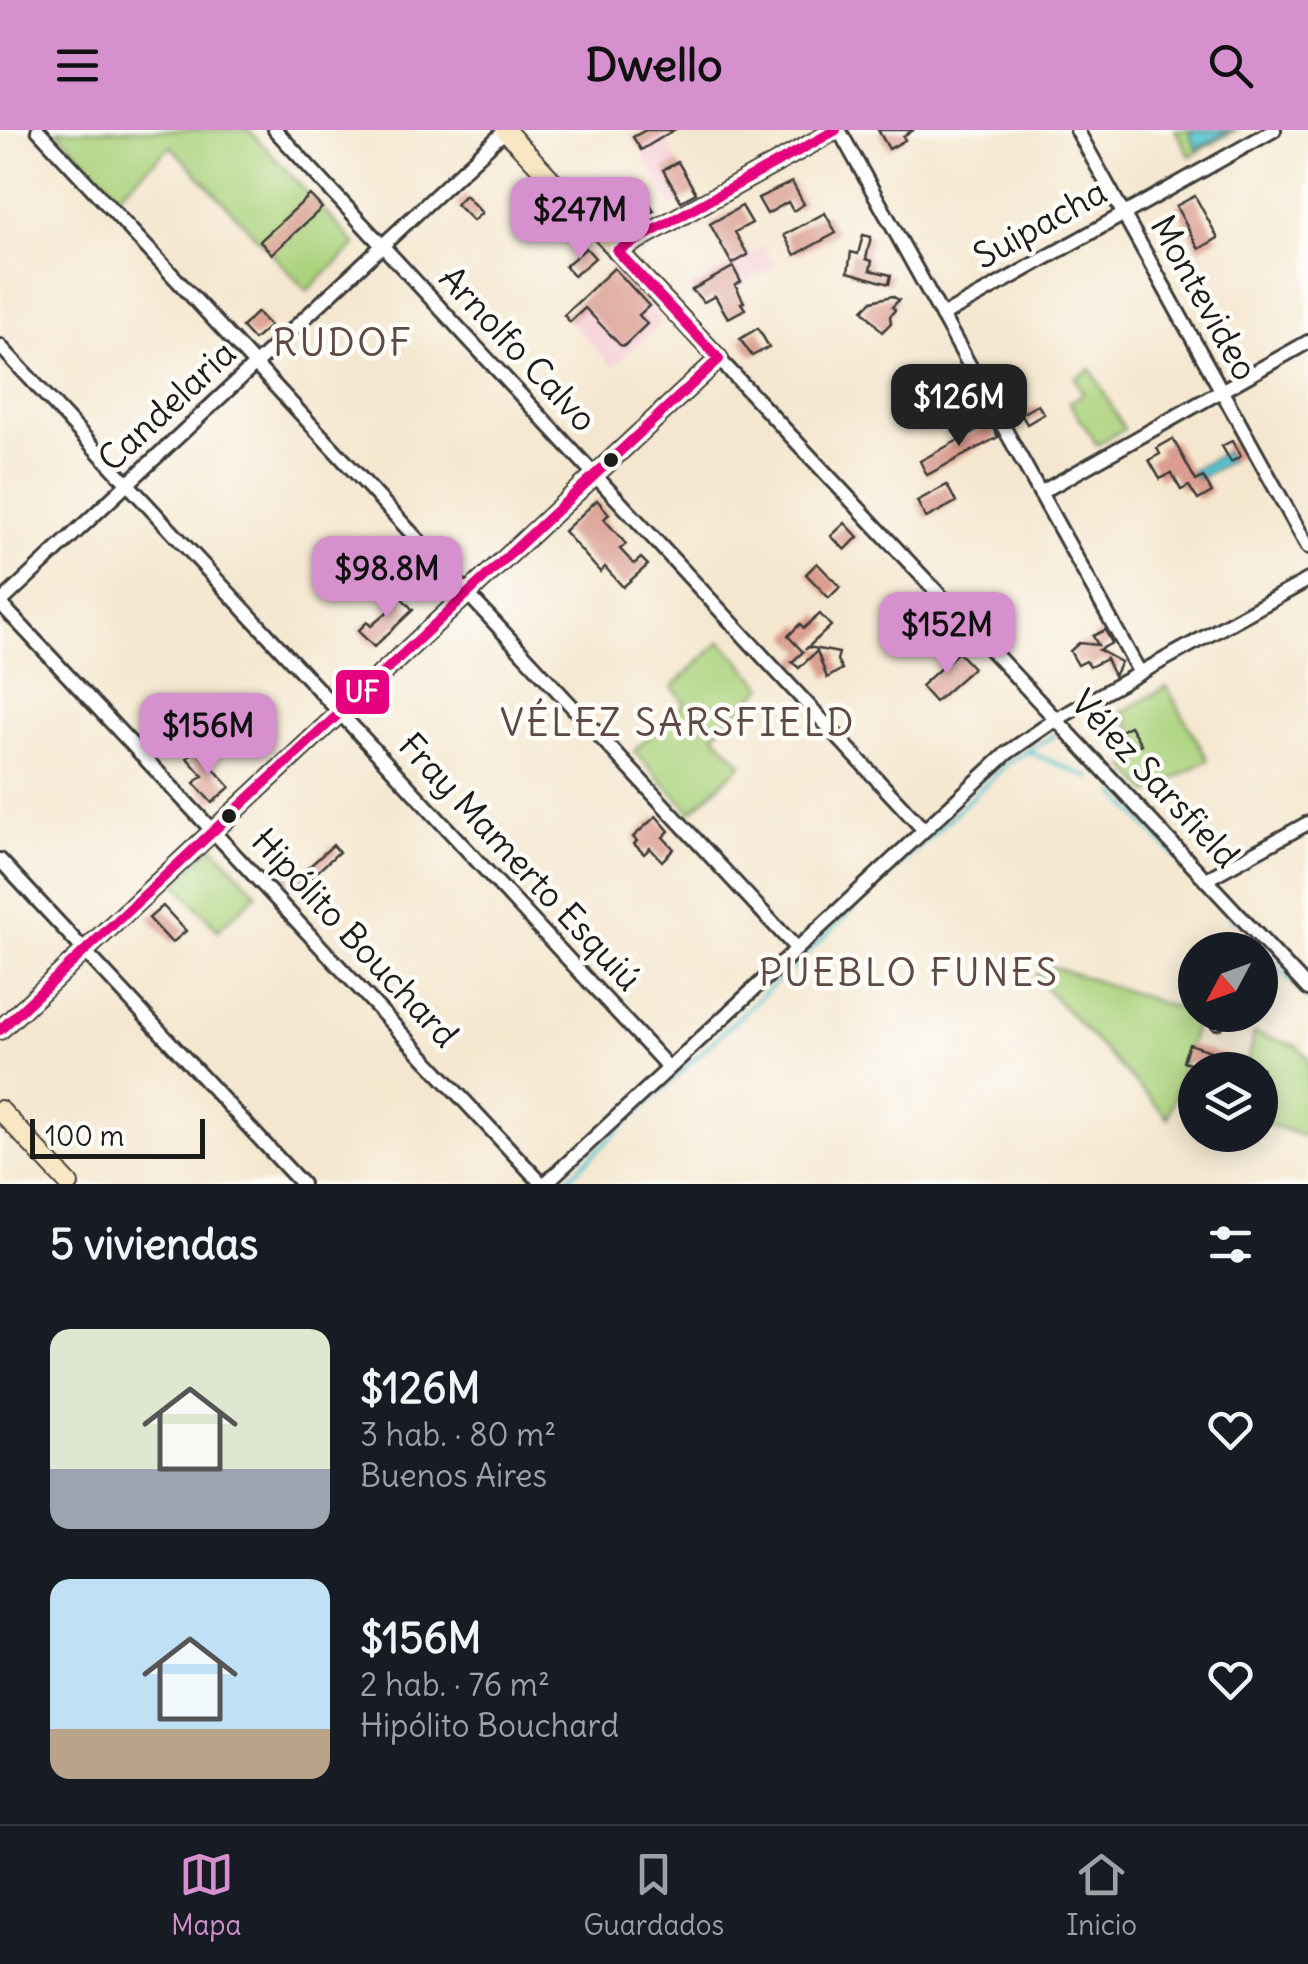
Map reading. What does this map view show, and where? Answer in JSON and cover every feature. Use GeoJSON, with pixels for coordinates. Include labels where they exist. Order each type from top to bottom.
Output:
{"type":"FeatureCollection","features":[{"type":"Feature","properties":{"kind":"main road","name":"Vélez Sarsfield"},"geometry":{"type":"LineString","coordinates":[[506,130],[720,359]]}},
{"type":"Feature","properties":{"kind":"main road"},"geometry":{"type":"LineString","coordinates":[[617,251],[837,130]]}},
{"type":"Feature","properties":{"kind":"main road"},"geometry":{"type":"LineString","coordinates":[[0,1030],[720,359]]}},
{"type":"Feature","properties":{"kind":"main road"},"geometry":{"type":"LineString","coordinates":[[0,1110],[69,1184]]}},
{"type":"Feature","properties":{"kind":"street"},"geometry":{"type":"LineString","coordinates":[[38,130],[795,948]]}},
{"type":"Feature","properties":{"kind":"street","name":"Arnolfo Calvo"},"geometry":{"type":"LineString","coordinates":[[275,130],[922,828]]}},
{"type":"Feature","properties":{"kind":"street","name":"Candelaria"},"geometry":{"type":"LineString","coordinates":[[0,603],[506,130]]}},
{"type":"Feature","properties":{"kind":"street"},"geometry":{"type":"LineString","coordinates":[[837,130],[1140,673]]}},
{"type":"Feature","properties":{"kind":"street","name":"Montevideo"},"geometry":{"type":"LineString","coordinates":[[1076,130],[1308,547]]}},
{"type":"Feature","properties":{"kind":"street","name":"Suipacha"},"geometry":{"type":"LineString","coordinates":[[942,316],[1274,130]]}},
{"type":"Feature","properties":{"kind":"street"},"geometry":{"type":"LineString","coordinates":[[1040,493],[1308,342]]}},
{"type":"Feature","properties":{"kind":"street","name":"Fray Mamerto Esquiú"},"geometry":{"type":"LineString","coordinates":[[0,346],[669,1068]]}},
{"type":"Feature","properties":{"kind":"street","name":"Vélez Sarsfield"},"geometry":{"type":"LineString","coordinates":[[720,359],[1308,989]]}},
{"type":"Feature","properties":{"kind":"street"},"geometry":{"type":"LineString","coordinates":[[544,1184],[1006,753],[1055,720],[1308,580]]}},
{"type":"Feature","properties":{"kind":"street","name":"Hipólito Bouchard"},"geometry":{"type":"LineString","coordinates":[[0,603],[544,1184]]}},
{"type":"Feature","properties":{"kind":"street"},"geometry":{"type":"LineString","coordinates":[[1205,880],[1308,824]]}},
{"type":"Feature","properties":{"kind":"street"},"geometry":{"type":"LineString","coordinates":[[0,860],[302,1184]]}},
{"type":"Feature","properties":{"kind":"shaded area"},"geometry":{"type":"Polygon","coordinates":[[[660,130],[696,194],[672,207],[633,137],[660,130]]]}},
{"type":"Feature","properties":{"kind":"shaded area"},"geometry":{"type":"Polygon","coordinates":[[[638,183],[654,211],[625,229],[609,200],[638,183]]]}},
{"type":"Feature","properties":{"kind":"shaded area"},"geometry":{"type":"Polygon","coordinates":[[[764,246],[775,266],[702,306],[686,289],[764,246]]]}},
{"type":"Feature","properties":{"kind":"shaded area"},"geometry":{"type":"Polygon","coordinates":[[[614,268],[663,321],[613,367],[564,315],[614,268]]]}},
{"type":"Feature","properties":{"kind":"green space"},"geometry":{"type":"Polygon","coordinates":[[[57,130],[249,130],[356,245],[307,291],[171,146],[118,195],[57,130]]]}},
{"type":"Feature","properties":{"kind":"green space"},"geometry":{"type":"Polygon","coordinates":[[[1175,130],[1236,130],[1190,156],[1175,130]]]}},
{"type":"Feature","properties":{"kind":"green space"},"geometry":{"type":"Polygon","coordinates":[[[1091,369],[1124,429],[1097,445],[1069,402],[1083,394],[1075,378],[1091,369]]]}},
{"type":"Feature","properties":{"kind":"green space"},"geometry":{"type":"Polygon","coordinates":[[[721,641],[764,687],[714,734],[742,764],[691,812],[634,751],[685,703],[672,687],[721,641]]]}},
{"type":"Feature","properties":{"kind":"green space"},"geometry":{"type":"Polygon","coordinates":[[[1167,687],[1208,760],[1149,793],[1125,766],[1146,754],[1122,712],[1167,687]]]}},
{"type":"Feature","properties":{"kind":"green space"},"geometry":{"type":"Polygon","coordinates":[[[214,846],[257,894],[218,930],[175,882],[214,846]]]}},
{"type":"Feature","properties":{"kind":"green space"},"geometry":{"type":"Polygon","coordinates":[[[1048,965],[1178,1008],[1178,1032],[1193,1032],[1187,1052],[1178,1052],[1178,1084],[1168,1118],[1035,977],[1048,965]]]}},
{"type":"Feature","properties":{"kind":"green space"},"geometry":{"type":"Polygon","coordinates":[[[1254,1033],[1297,1046],[1308,1058],[1308,1137],[1278,1128],[1278,1052],[1249,1052],[1254,1033]]]}},
{"type":"Feature","properties":{"kind":"water"},"geometry":{"type":"Polygon","coordinates":[[[1195,130],[1230,130],[1197,149],[1189,134],[1195,130]]]}},
{"type":"Feature","properties":{"kind":"water"},"geometry":{"type":"Polygon","coordinates":[[[1225,452],[1230,461],[1196,480],[1191,471],[1225,452]]]}},
{"type":"Feature","properties":{"kind":"building"},"geometry":{"type":"Polygon","coordinates":[[[646,130],[674,130],[641,150],[633,137],[646,130]]]}},
{"type":"Feature","properties":{"kind":"building"},"geometry":{"type":"Polygon","coordinates":[[[878,130],[914,130],[889,149],[878,130]]]}},
{"type":"Feature","properties":{"kind":"building"},"geometry":{"type":"Polygon","coordinates":[[[678,162],[696,193],[681,201],[663,170],[678,162]]]}},
{"type":"Feature","properties":{"kind":"building"},"geometry":{"type":"Polygon","coordinates":[[[792,182],[804,204],[793,211],[788,202],[767,214],[758,198],[792,182]]]}},
{"type":"Feature","properties":{"kind":"building"},"geometry":{"type":"Polygon","coordinates":[[[310,195],[322,208],[272,254],[260,241],[310,195]]]}},
{"type":"Feature","properties":{"kind":"building"},"geometry":{"type":"Polygon","coordinates":[[[465,195],[482,213],[473,221],[456,204],[465,195]]]}},
{"type":"Feature","properties":{"kind":"building"},"geometry":{"type":"Polygon","coordinates":[[[1195,196],[1218,238],[1199,249],[1176,206],[1195,196]]]}},
{"type":"Feature","properties":{"kind":"building"},"geometry":{"type":"Polygon","coordinates":[[[648,200],[654,211],[630,222],[624,221],[615,208],[623,203],[628,211],[648,200]]]}},
{"type":"Feature","properties":{"kind":"building"},"geometry":{"type":"Polygon","coordinates":[[[742,206],[752,223],[735,232],[748,255],[732,264],[710,224],[742,206]]]}},
{"type":"Feature","properties":{"kind":"building"},"geometry":{"type":"Polygon","coordinates":[[[825,213],[836,233],[795,255],[784,235],[825,213]]]}},
{"type":"Feature","properties":{"kind":"building"},"geometry":{"type":"Polygon","coordinates":[[[863,235],[871,237],[866,259],[872,261],[870,270],[891,275],[889,284],[848,272],[851,252],[858,254],[863,235]]]}},
{"type":"Feature","properties":{"kind":"building"},"geometry":{"type":"Polygon","coordinates":[[[586,248],[595,258],[574,276],[565,266],[586,248]]]}},
{"type":"Feature","properties":{"kind":"building"},"geometry":{"type":"Polygon","coordinates":[[[733,267],[741,282],[735,285],[745,309],[728,318],[715,296],[704,302],[692,290],[733,267]]]}},
{"type":"Feature","properties":{"kind":"building"},"geometry":{"type":"Polygon","coordinates":[[[614,268],[649,306],[639,315],[647,324],[624,346],[585,308],[570,322],[564,315],[614,268]]]}},
{"type":"Feature","properties":{"kind":"building"},"geometry":{"type":"Polygon","coordinates":[[[892,296],[899,300],[892,307],[895,310],[890,316],[891,323],[882,332],[863,310],[872,301],[892,296]]]}},
{"type":"Feature","properties":{"kind":"building"},"geometry":{"type":"Polygon","coordinates":[[[257,312],[270,326],[254,340],[242,327],[257,312]]]}},
{"type":"Feature","properties":{"kind":"building"},"geometry":{"type":"Polygon","coordinates":[[[758,328],[769,347],[752,356],[740,339],[758,328]]]}},
{"type":"Feature","properties":{"kind":"building"},"geometry":{"type":"Polygon","coordinates":[[[1038,405],[1044,414],[1027,424],[1021,414],[1038,405]]]}},
{"type":"Feature","properties":{"kind":"building"},"geometry":{"type":"Polygon","coordinates":[[[990,423],[998,437],[927,475],[920,461],[990,423]]]}},
{"type":"Feature","properties":{"kind":"building"},"geometry":{"type":"Polygon","coordinates":[[[1173,439],[1196,481],[1203,477],[1212,492],[1198,500],[1189,486],[1181,490],[1171,473],[1160,479],[1149,460],[1160,454],[1157,448],[1173,439]]]}},
{"type":"Feature","properties":{"kind":"building"},"geometry":{"type":"Polygon","coordinates":[[[1232,441],[1241,456],[1231,462],[1222,446],[1232,441]]]}},
{"type":"Feature","properties":{"kind":"building"},"geometry":{"type":"Polygon","coordinates":[[[947,485],[956,502],[926,518],[917,501],[947,485]]]}},
{"type":"Feature","properties":{"kind":"building"},"geometry":{"type":"Polygon","coordinates":[[[597,500],[609,514],[604,519],[626,544],[620,549],[634,564],[641,558],[648,565],[623,587],[605,567],[600,572],[564,531],[597,500]]]}},
{"type":"Feature","properties":{"kind":"building"},"geometry":{"type":"Polygon","coordinates":[[[845,523],[858,537],[845,550],[831,536],[845,523]]]}},
{"type":"Feature","properties":{"kind":"building"},"geometry":{"type":"Polygon","coordinates":[[[817,563],[840,587],[829,598],[806,574],[817,563]]]}},
{"type":"Feature","properties":{"kind":"building"},"geometry":{"type":"Polygon","coordinates":[[[396,592],[413,610],[374,647],[358,631],[367,622],[371,626],[392,608],[386,601],[396,592]]]}},
{"type":"Feature","properties":{"kind":"building"},"geometry":{"type":"Polygon","coordinates":[[[820,614],[831,626],[808,647],[839,653],[837,660],[842,669],[827,678],[817,651],[799,668],[792,662],[803,652],[788,636],[800,624],[804,628],[820,614]]]}},
{"type":"Feature","properties":{"kind":"building"},"geometry":{"type":"Polygon","coordinates":[[[1105,630],[1112,643],[1099,650],[1121,662],[1114,676],[1106,659],[1090,667],[1086,661],[1078,665],[1070,651],[1079,643],[1098,645],[1093,636],[1105,630]]]}},
{"type":"Feature","properties":{"kind":"building"},"geometry":{"type":"Polygon","coordinates":[[[958,652],[973,668],[935,702],[921,686],[958,652]]]}},
{"type":"Feature","properties":{"kind":"building"},"geometry":{"type":"Polygon","coordinates":[[[1130,726],[1141,744],[1130,750],[1120,731],[1130,726]]]}},
{"type":"Feature","properties":{"kind":"building"},"geometry":{"type":"Polygon","coordinates":[[[196,749],[230,787],[212,803],[194,783],[203,776],[187,758],[196,749]]]}},
{"type":"Feature","properties":{"kind":"building"},"geometry":{"type":"Polygon","coordinates":[[[656,816],[669,831],[663,837],[674,849],[662,861],[650,848],[644,854],[633,837],[656,816]]]}},
{"type":"Feature","properties":{"kind":"building"},"geometry":{"type":"Polygon","coordinates":[[[333,845],[339,852],[305,883],[299,876],[333,845]]]}},
{"type":"Feature","properties":{"kind":"building"},"geometry":{"type":"Polygon","coordinates":[[[291,867],[303,881],[295,889],[282,875],[291,867]]]}},
{"type":"Feature","properties":{"kind":"building"},"geometry":{"type":"Polygon","coordinates":[[[163,906],[186,931],[172,943],[149,918],[163,906]]]}},
{"type":"Feature","properties":{"kind":"building"},"geometry":{"type":"Polygon","coordinates":[[[1189,1044],[1213,1052],[1186,1052],[1189,1044]]]}},
{"type":"Feature","properties":{"kind":"waterway"},"geometry":{"type":"LineString","coordinates":[[562,1184],[1009,762],[1056,734]]}},
{"type":"Feature","properties":{"kind":"waterway"},"geometry":{"type":"LineString","coordinates":[[1026,751],[1091,778]]}},
{"type":"Feature","properties":{"kind":"waterway"},"geometry":{"type":"LineString","coordinates":[[1117,794],[1234,920]]}},
{"type":"Feature","properties":{"kind":"waterway"},"geometry":{"type":"LineString","coordinates":[[1278,968],[1308,999]]}},
{"type":"Feature","properties":{"kind":"transit line","name":"UF"},"geometry":{"type":"LineString","coordinates":[[0,1030],[719,359],[617,251],[836,130]]}},
{"type":"Feature","properties":{"kind":"district","name":"RUDOF"},"geometry":{"type":"Point","coordinates":[343,343]}},
{"type":"Feature","properties":{"kind":"district","name":"VÉLEZ SARSFIELD"},"geometry":{"type":"Point","coordinates":[678,723]}},
{"type":"Feature","properties":{"kind":"district","name":"PUEBLO FUNES"},"geometry":{"type":"Point","coordinates":[909,973]}}]}
